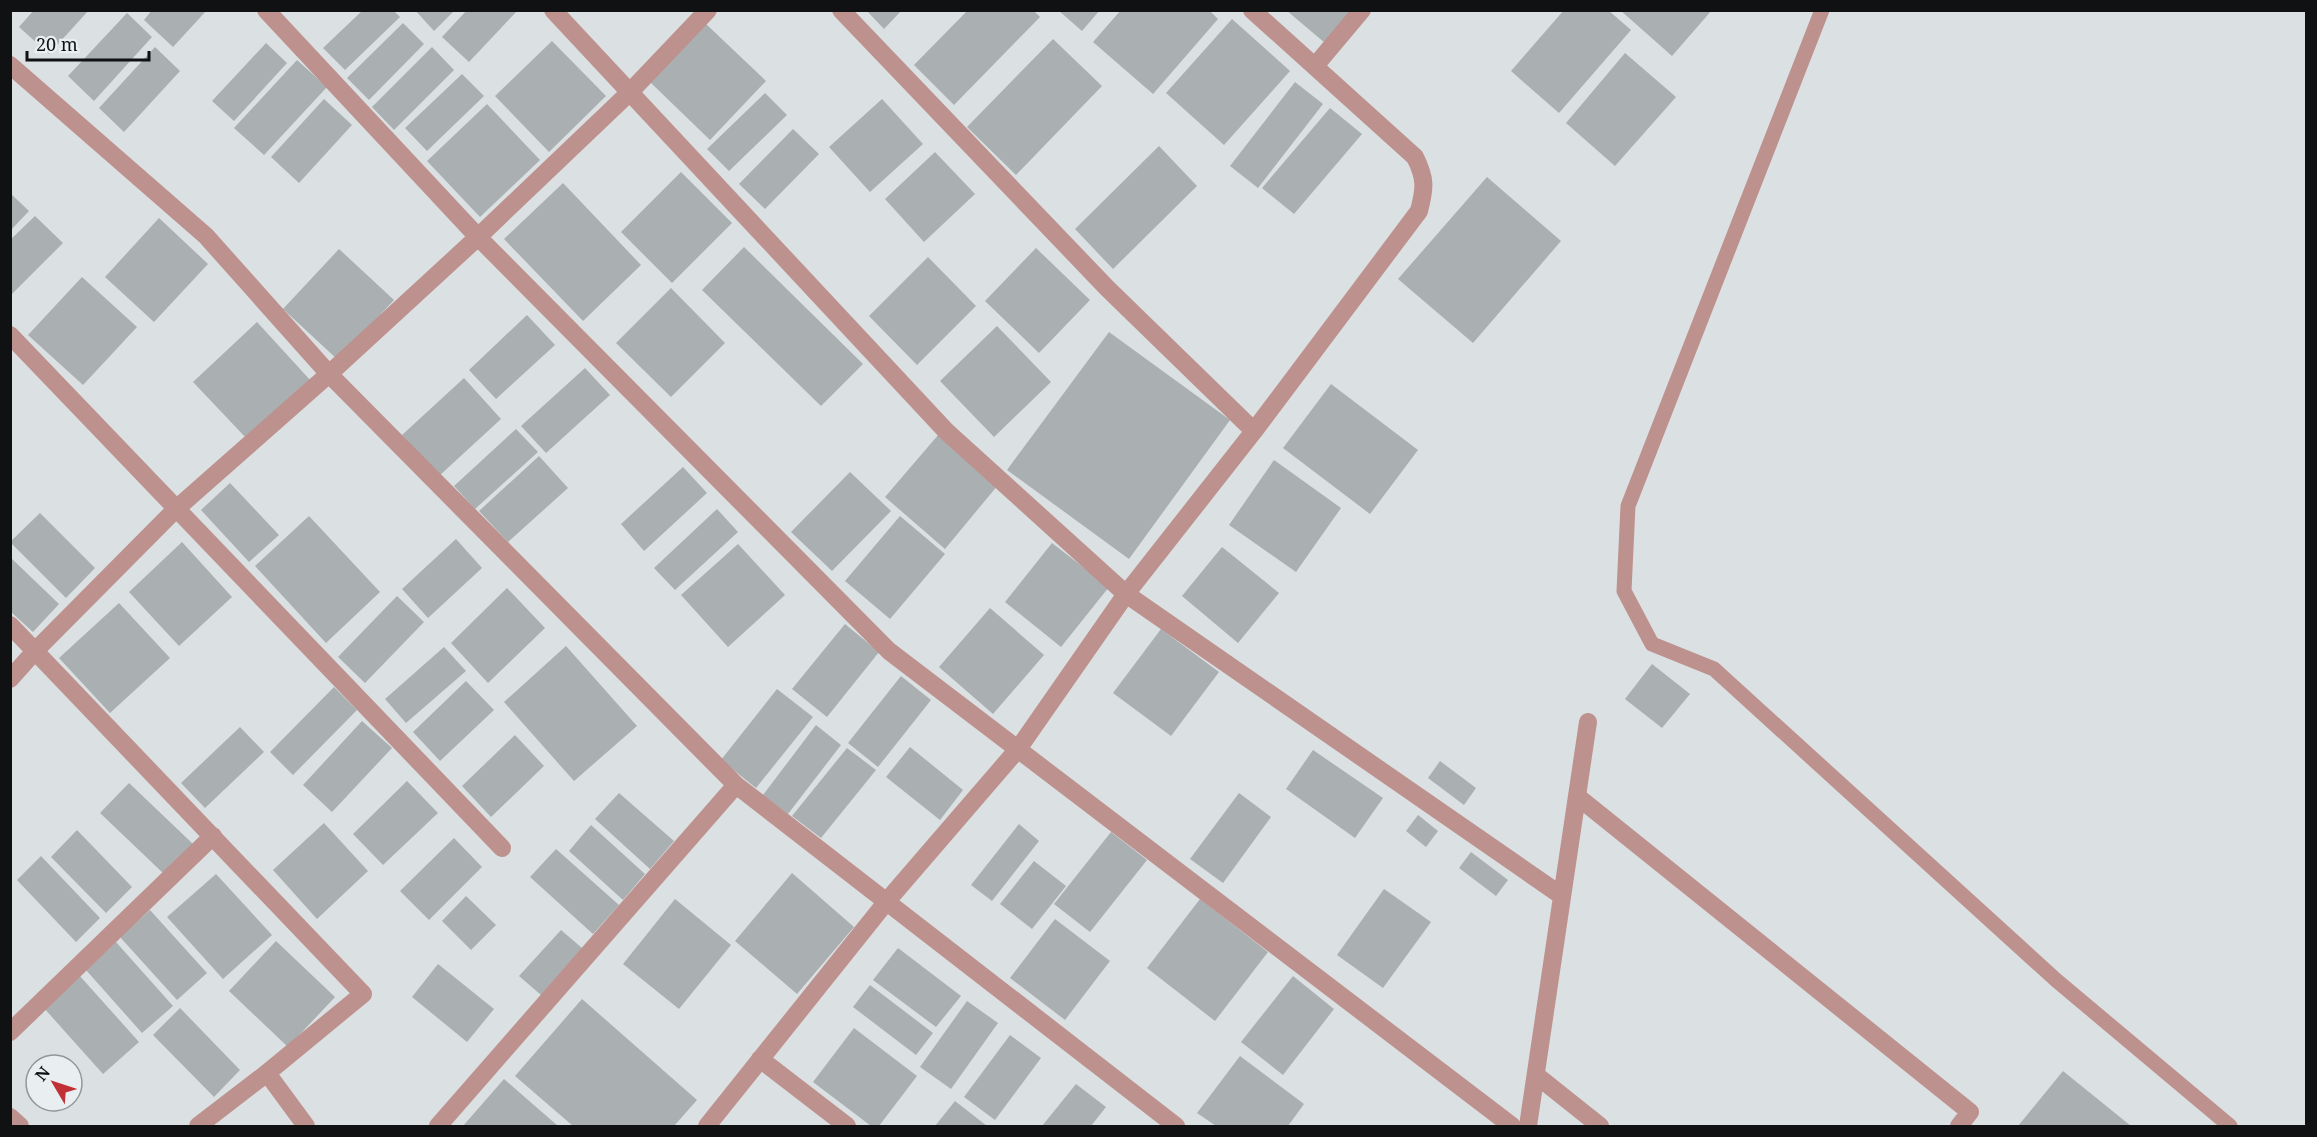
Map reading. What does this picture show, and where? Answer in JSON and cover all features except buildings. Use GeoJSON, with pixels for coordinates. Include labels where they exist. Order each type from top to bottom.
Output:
{"type":"FeatureCollection","features":[{"type":"Feature","properties":{"kind":"street"},"geometry":{"type":"LineString","coordinates":[[266,10],[478,237],[889,651],[1512,1126]]}},
{"type":"Feature","properties":{"kind":"street"},"geometry":{"type":"LineString","coordinates":[[553,10],[946,431],[1126,594],[1562,896]]}},
{"type":"Feature","properties":{"kind":"street"},"geometry":{"type":"LineString","coordinates":[[10,679],[176,509],[329,374],[478,237],[629,93],[708,10]]}},
{"type":"Feature","properties":{"kind":"street"},"geometry":{"type":"LineString","coordinates":[[841,10],[1107,288],[1254,431]]}},
{"type":"Feature","properties":{"kind":"street"},"geometry":{"type":"LineString","coordinates":[[707,1126],[887,901],[1018,748],[1126,594],[1254,431],[1419,211],[1424,192],[1423,174],[1414,157],[1252,10]]}},
{"type":"Feature","properties":{"kind":"street"},"geometry":{"type":"LineString","coordinates":[[1315,66],[1362,10]]}},
{"type":"Feature","properties":{"kind":"street"},"geometry":{"type":"LineString","coordinates":[[10,65],[206,236],[329,374],[736,784],[1176,1126]]}},
{"type":"Feature","properties":{"kind":"street"},"geometry":{"type":"LineString","coordinates":[[10,335],[502,848]]}},
{"type":"Feature","properties":{"kind":"street"},"geometry":{"type":"LineString","coordinates":[[10,625],[363,994],[267,1074],[198,1126]]}},
{"type":"Feature","properties":{"kind":"street"},"geometry":{"type":"LineString","coordinates":[[1528,1126],[1588,722]]}},
{"type":"Feature","properties":{"kind":"street"},"geometry":{"type":"LineString","coordinates":[[438,1126],[736,784]]}},
{"type":"Feature","properties":{"kind":"street"},"geometry":{"type":"LineString","coordinates":[[1578,797],[1970,1112],[1959,1126]]}},
{"type":"Feature","properties":{"kind":"street"},"geometry":{"type":"LineString","coordinates":[[10,1032],[213,836]]}},
{"type":"Feature","properties":{"kind":"street"},"geometry":{"type":"LineString","coordinates":[[760,1059],[846,1126]]}},
{"type":"Feature","properties":{"kind":"street"},"geometry":{"type":"LineString","coordinates":[[267,1074],[306,1126]]}},
{"type":"Feature","properties":{"kind":"street"},"geometry":{"type":"LineString","coordinates":[[1536,1075],[1600,1126]]}},
{"type":"Feature","properties":{"kind":"street"},"geometry":{"type":"LineString","coordinates":[[10,1117],[20,1126]]}},
{"type":"Feature","properties":{"kind":"lane"},"geometry":{"type":"LineString","coordinates":[[1822,10],[1628,506],[1624,591],[1652,644],[1714,669],[2056,980],[2230,1126]]}}]}
